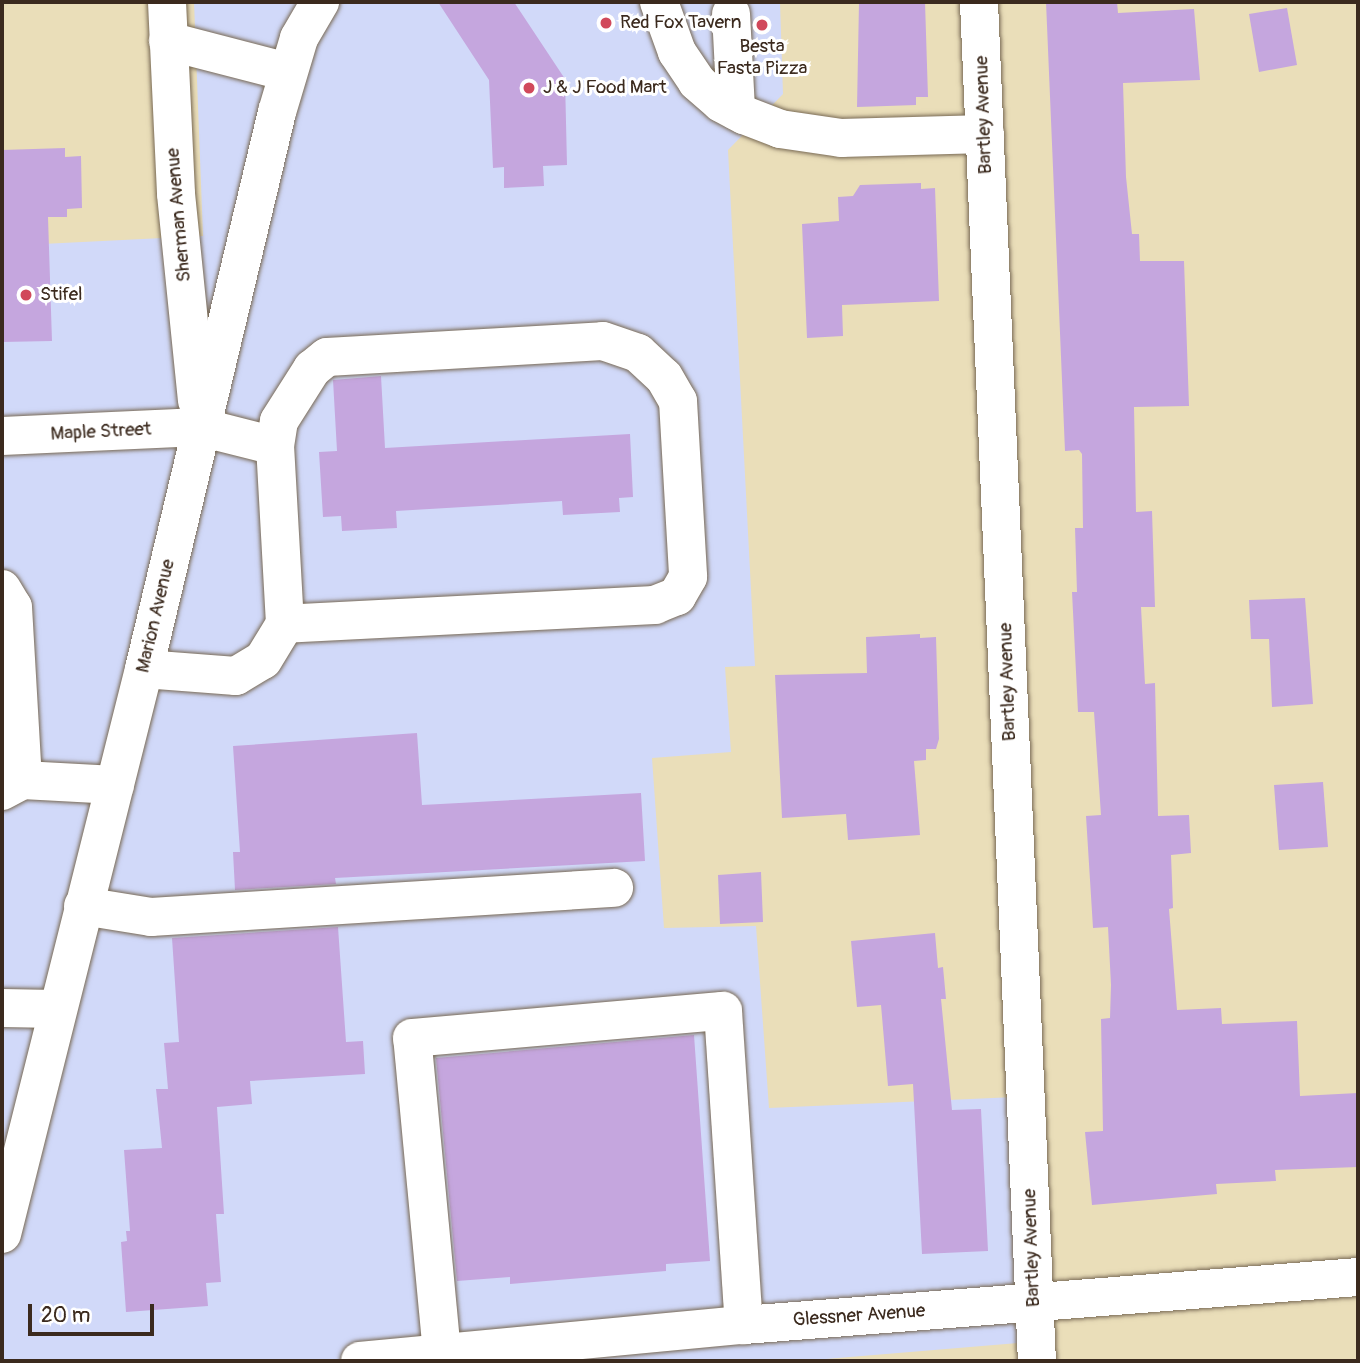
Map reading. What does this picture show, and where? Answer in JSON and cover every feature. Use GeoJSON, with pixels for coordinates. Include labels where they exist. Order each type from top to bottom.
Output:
{"type":"FeatureCollection","features":[{"type":"Feature","properties":{"kind":"street","name":"Sherman Avenue"},"geometry":{"type":"LineString","coordinates":[[167,2],[176,194],[200,427]]}},
{"type":"Feature","properties":{"kind":"street","name":"Marion Avenue"},"geometry":{"type":"LineString","coordinates":[[2,1234],[144,669],[200,427],[288,72],[299,38],[320,2]]}},
{"type":"Feature","properties":{"kind":"street"},"geometry":{"type":"LineString","coordinates":[[659,2],[677,52],[697,82],[736,111],[810,135],[985,134]]}},
{"type":"Feature","properties":{"kind":"street","name":"Bartley Avenue"},"geometry":{"type":"LineString","coordinates":[[979,2],[1037,1361]]}},
{"type":"Feature","properties":{"kind":"street"},"geometry":{"type":"LineString","coordinates":[[731,14],[736,111]]}},
{"type":"Feature","properties":{"kind":"street"},"geometry":{"type":"LineString","coordinates":[[168,41],[288,72]]}},
{"type":"Feature","properties":{"kind":"street"},"geometry":{"type":"LineString","coordinates":[[144,669],[236,676],[263,660],[285,624],[275,446],[279,421],[312,369],[327,357],[603,341],[638,353],[664,377],[678,401],[688,577],[677,596],[655,605],[285,624]]}},
{"type":"Feature","properties":{"kind":"street","name":"Maple Street"},"geometry":{"type":"LineString","coordinates":[[2,436],[200,427],[275,446]]}},
{"type":"Feature","properties":{"kind":"street"},"geometry":{"type":"LineString","coordinates":[[2,589],[13,607],[12,785],[115,785]]}},
{"type":"Feature","properties":{"kind":"street"},"geometry":{"type":"LineString","coordinates":[[83,906],[151,917],[614,888]]}},
{"type":"Feature","properties":{"kind":"street"},"geometry":{"type":"LineString","coordinates":[[2,1008],[57,1009]]}},
{"type":"Feature","properties":{"kind":"street"},"geometry":{"type":"LineString","coordinates":[[442,1353],[412,1038],[723,1011],[744,1325]]}},
{"type":"Feature","properties":{"kind":"street","name":"Glessner Avenue"},"geometry":{"type":"LineString","coordinates":[[360,1361],[744,1325],[1034,1305],[1358,1277]]}},
{"type":"Feature","properties":{"kind":"shaded area"},"geometry":{"type":"Polygon","coordinates":[[[194,2],[780,2],[783,94],[728,150],[755,666],[725,667],[731,752],[652,758],[664,928],[756,926],[769,1108],[1015,1097],[1018,1343],[802,1361],[2,1361],[2,246],[203,236],[194,2]]]}},
{"type":"Feature","properties":{"kind":"building","name":"J & J Food Mart"},"geometry":{"type":"Polygon","coordinates":[[[438,2],[514,2],[565,79],[567,165],[543,166],[544,186],[504,188],[504,167],[493,168],[489,80],[438,2]]]}},
{"type":"Feature","properties":{"kind":"building"},"geometry":{"type":"Polygon","coordinates":[[[859,2],[925,2],[928,97],[916,97],[916,105],[857,107],[859,2]]]}},
{"type":"Feature","properties":{"kind":"building"},"geometry":{"type":"Polygon","coordinates":[[[1046,2],[1117,2],[1118,13],[1194,9],[1200,80],[1123,83],[1126,177],[1132,234],[1139,234],[1140,261],[1184,261],[1189,406],[1134,407],[1136,512],[1152,511],[1155,607],[1141,607],[1145,684],[1155,683],[1158,816],[1189,815],[1191,853],[1171,855],[1173,908],[1169,909],[1177,1010],[1221,1008],[1222,1024],[1297,1021],[1300,1096],[1358,1093],[1358,1167],[1275,1170],[1276,1181],[1216,1184],[1217,1194],[1092,1205],[1085,1132],[1103,1131],[1101,1019],[1110,1018],[1111,985],[1108,927],[1093,928],[1086,816],[1101,815],[1094,712],[1078,712],[1072,592],[1077,592],[1075,528],[1083,528],[1082,454],[1079,450],[1065,451],[1046,2]]]}},
{"type":"Feature","properties":{"kind":"building"},"geometry":{"type":"Polygon","coordinates":[[[1287,8],[1297,65],[1259,72],[1249,14],[1287,8]]]}},
{"type":"Feature","properties":{"kind":"building"},"geometry":{"type":"Polygon","coordinates":[[[65,148],[65,157],[81,156],[82,208],[67,209],[67,217],[48,217],[52,341],[2,342],[2,150],[65,148]]]}},
{"type":"Feature","properties":{"kind":"building"},"geometry":{"type":"Polygon","coordinates":[[[921,183],[921,189],[935,188],[939,301],[842,305],[843,336],[807,338],[802,224],[839,221],[838,197],[853,196],[860,185],[921,183]]]}},
{"type":"Feature","properties":{"kind":"building"},"geometry":{"type":"Polygon","coordinates":[[[381,376],[385,448],[630,434],[633,497],[619,498],[620,512],[563,515],[562,501],[396,511],[397,528],[342,531],[341,516],[323,517],[319,452],[337,451],[333,380],[381,376]]]}},
{"type":"Feature","properties":{"kind":"building"},"geometry":{"type":"Polygon","coordinates":[[[1305,598],[1313,704],[1272,707],[1269,639],[1251,639],[1249,600],[1305,598]]]}},
{"type":"Feature","properties":{"kind":"building"},"geometry":{"type":"Polygon","coordinates":[[[920,634],[920,638],[936,637],[939,739],[936,749],[926,749],[926,760],[914,761],[920,835],[848,840],[846,814],[782,818],[775,675],[867,673],[866,637],[920,634]]]}},
{"type":"Feature","properties":{"kind":"building"},"geometry":{"type":"Polygon","coordinates":[[[417,733],[422,805],[641,793],[645,861],[335,878],[336,884],[235,890],[233,852],[240,852],[233,746],[417,733]]]}},
{"type":"Feature","properties":{"kind":"building"},"geometry":{"type":"Polygon","coordinates":[[[1323,782],[1328,847],[1279,850],[1274,785],[1323,782]]]}},
{"type":"Feature","properties":{"kind":"building"},"geometry":{"type":"Polygon","coordinates":[[[761,872],[763,922],[720,924],[718,875],[761,872]]]}},
{"type":"Feature","properties":{"kind":"building"},"geometry":{"type":"Polygon","coordinates":[[[338,927],[346,1042],[363,1041],[365,1074],[250,1081],[252,1104],[217,1107],[224,1214],[216,1214],[221,1282],[206,1283],[208,1306],[126,1312],[121,1242],[127,1241],[126,1231],[130,1231],[124,1150],[162,1148],[156,1089],[168,1089],[164,1043],[179,1042],[172,938],[338,927]]]}},
{"type":"Feature","properties":{"kind":"building"},"geometry":{"type":"Polygon","coordinates":[[[935,933],[938,968],[943,967],[946,999],[941,999],[952,1110],[981,1109],[988,1251],[922,1254],[913,1084],[888,1086],[881,1005],[857,1007],[851,941],[935,933]]]}},
{"type":"Feature","properties":{"kind":"building"},"geometry":{"type":"Polygon","coordinates":[[[694,1035],[710,1261],[666,1264],[666,1271],[510,1284],[510,1277],[457,1281],[436,1058],[694,1035]]]}},
{"type":"Feature","properties":{"kind":"place","name":"Red Fox Tavern"},"geometry":{"type":"Point","coordinates":[606,23]}},
{"type":"Feature","properties":{"kind":"place","name":"Besta Fasta Pizza"},"geometry":{"type":"Point","coordinates":[762,25]}},
{"type":"Feature","properties":{"kind":"place","name":"J & J Food Mart"},"geometry":{"type":"Point","coordinates":[529,88]}},
{"type":"Feature","properties":{"kind":"place","name":"Stifel"},"geometry":{"type":"Point","coordinates":[26,295]}}]}
